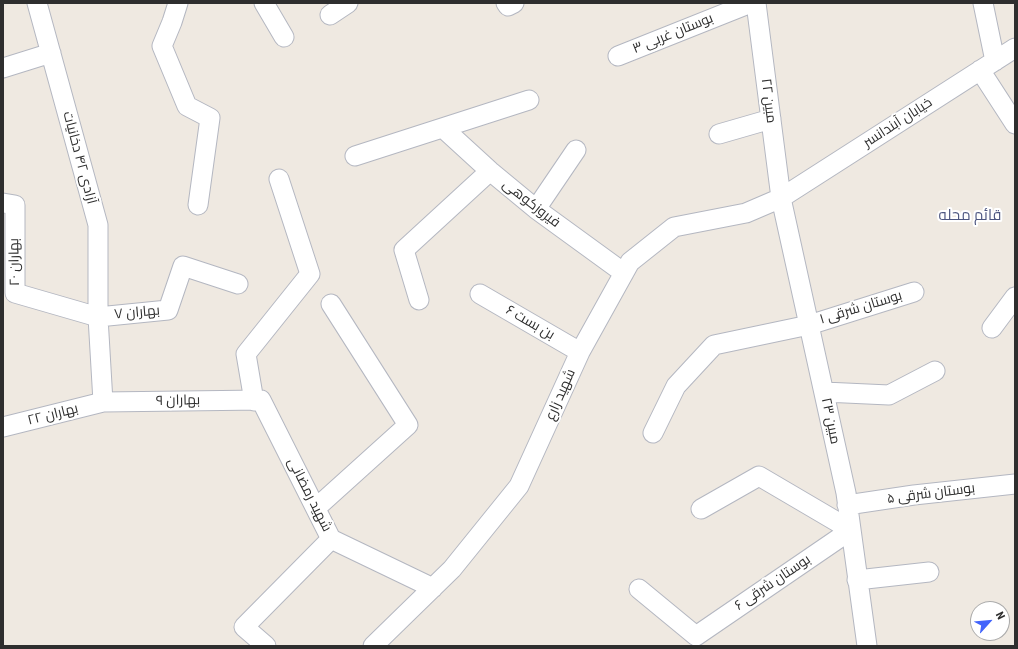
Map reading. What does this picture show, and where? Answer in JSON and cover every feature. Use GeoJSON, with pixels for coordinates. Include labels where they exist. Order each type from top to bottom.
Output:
{"type":"FeatureCollection","features":[{"type":"Feature","properties":{"kind":"street","name":"آزادی ۴۲ دخانیات"},"geometry":{"type":"LineString","coordinates":[[37,3],[98,225],[98,317],[103,402]]}},
{"type":"Feature","properties":{"kind":"street"},"geometry":{"type":"LineString","coordinates":[[178,3],[162,46],[187,106],[210,118],[198,205]]}},
{"type":"Feature","properties":{"kind":"street"},"geometry":{"type":"LineString","coordinates":[[264,3],[284,37]]}},
{"type":"Feature","properties":{"kind":"street"},"geometry":{"type":"LineString","coordinates":[[330,15],[348,3]]}},
{"type":"Feature","properties":{"kind":"street"},"geometry":{"type":"LineString","coordinates":[[506,3],[508,6],[514,3]]}},
{"type":"Feature","properties":{"kind":"street","name":"بوستان غربی ۳"},"geometry":{"type":"LineString","coordinates":[[618,56],[751,3]]}},
{"type":"Feature","properties":{"kind":"street","name":"مبین ۲۲"},"geometry":{"type":"LineString","coordinates":[[756,3],[781,198]]}},
{"type":"Feature","properties":{"kind":"street"},"geometry":{"type":"LineString","coordinates":[[983,3],[987,66],[1015,124]]}},
{"type":"Feature","properties":{"kind":"street","name":"خیابان آبندانسر"},"geometry":{"type":"LineString","coordinates":[[781,198],[1015,48]]}},
{"type":"Feature","properties":{"kind":"street"},"geometry":{"type":"LineString","coordinates":[[3,68],[51,53]]}},
{"type":"Feature","properties":{"kind":"street"},"geometry":{"type":"LineString","coordinates":[[355,156],[529,100]]}},
{"type":"Feature","properties":{"kind":"street"},"geometry":{"type":"LineString","coordinates":[[719,134],[771,119]]}},
{"type":"Feature","properties":{"kind":"street","name":"فیروزکوهی"},"geometry":{"type":"LineString","coordinates":[[443,128],[490,171],[536,209],[624,273]]}},
{"type":"Feature","properties":{"kind":"street"},"geometry":{"type":"LineString","coordinates":[[536,209],[576,150]]}},
{"type":"Feature","properties":{"kind":"street"},"geometry":{"type":"LineString","coordinates":[[419,300],[404,250],[490,171]]}},
{"type":"Feature","properties":{"kind":"street"},"geometry":{"type":"LineString","coordinates":[[254,401],[246,354],[310,274],[279,179]]}},
{"type":"Feature","properties":{"kind":"street","name":"شهید زارع"},"geometry":{"type":"LineString","coordinates":[[373,646],[452,569],[519,486],[580,352],[630,262],[674,227],[746,212],[781,198]]}},
{"type":"Feature","properties":{"kind":"street","name":"مبین ۲۳"},"geometry":{"type":"LineString","coordinates":[[781,198],[824,392],[847,505],[867,646]]}},
{"type":"Feature","properties":{"kind":"street","name":"بهاران ۲۰"},"geometry":{"type":"LineString","coordinates":[[3,204],[14,205],[15,293],[98,317]]}},
{"type":"Feature","properties":{"kind":"street","name":"بهاران ۷"},"geometry":{"type":"LineString","coordinates":[[98,317],[168,310],[183,266],[238,284]]}},
{"type":"Feature","properties":{"kind":"street","name":"بوستان شرقی ۱"},"geometry":{"type":"LineString","coordinates":[[653,433],[676,386],[714,345],[809,325],[914,292]]}},
{"type":"Feature","properties":{"kind":"street","name":"بن بست ۶"},"geometry":{"type":"LineString","coordinates":[[480,294],[580,352]]}},
{"type":"Feature","properties":{"kind":"street"},"geometry":{"type":"LineString","coordinates":[[992,328],[1015,296]]}},
{"type":"Feature","properties":{"kind":"street"},"geometry":{"type":"LineString","coordinates":[[316,508],[408,425],[331,304]]}},
{"type":"Feature","properties":{"kind":"street"},"geometry":{"type":"LineString","coordinates":[[824,392],[889,395],[935,371]]}},
{"type":"Feature","properties":{"kind":"street","name":"شهید رمضانی"},"geometry":{"type":"LineString","coordinates":[[254,401],[261,400],[331,539],[433,588]]}},
{"type":"Feature","properties":{"kind":"street","name":"بهاران ۹"},"geometry":{"type":"LineString","coordinates":[[103,402],[254,401]]}},
{"type":"Feature","properties":{"kind":"street","name":"بهاران ۲۲"},"geometry":{"type":"LineString","coordinates":[[3,427],[103,402]]}},
{"type":"Feature","properties":{"kind":"street"},"geometry":{"type":"LineString","coordinates":[[702,509],[759,476],[851,530]]}},
{"type":"Feature","properties":{"kind":"street","name":"بوستان شرقی ۵"},"geometry":{"type":"LineString","coordinates":[[847,505],[914,495],[1015,484]]}},
{"type":"Feature","properties":{"kind":"street","name":"بوستان شرقی ۶"},"geometry":{"type":"LineString","coordinates":[[639,589],[696,636],[851,530]]}},
{"type":"Feature","properties":{"kind":"street"},"geometry":{"type":"LineString","coordinates":[[266,646],[244,627],[331,539]]}},
{"type":"Feature","properties":{"kind":"street"},"geometry":{"type":"LineString","coordinates":[[857,580],[929,572]]}},
{"type":"Feature","properties":{"kind":"district","name":"قائم محله"},"geometry":{"type":"Point","coordinates":[970,216]}}]}
